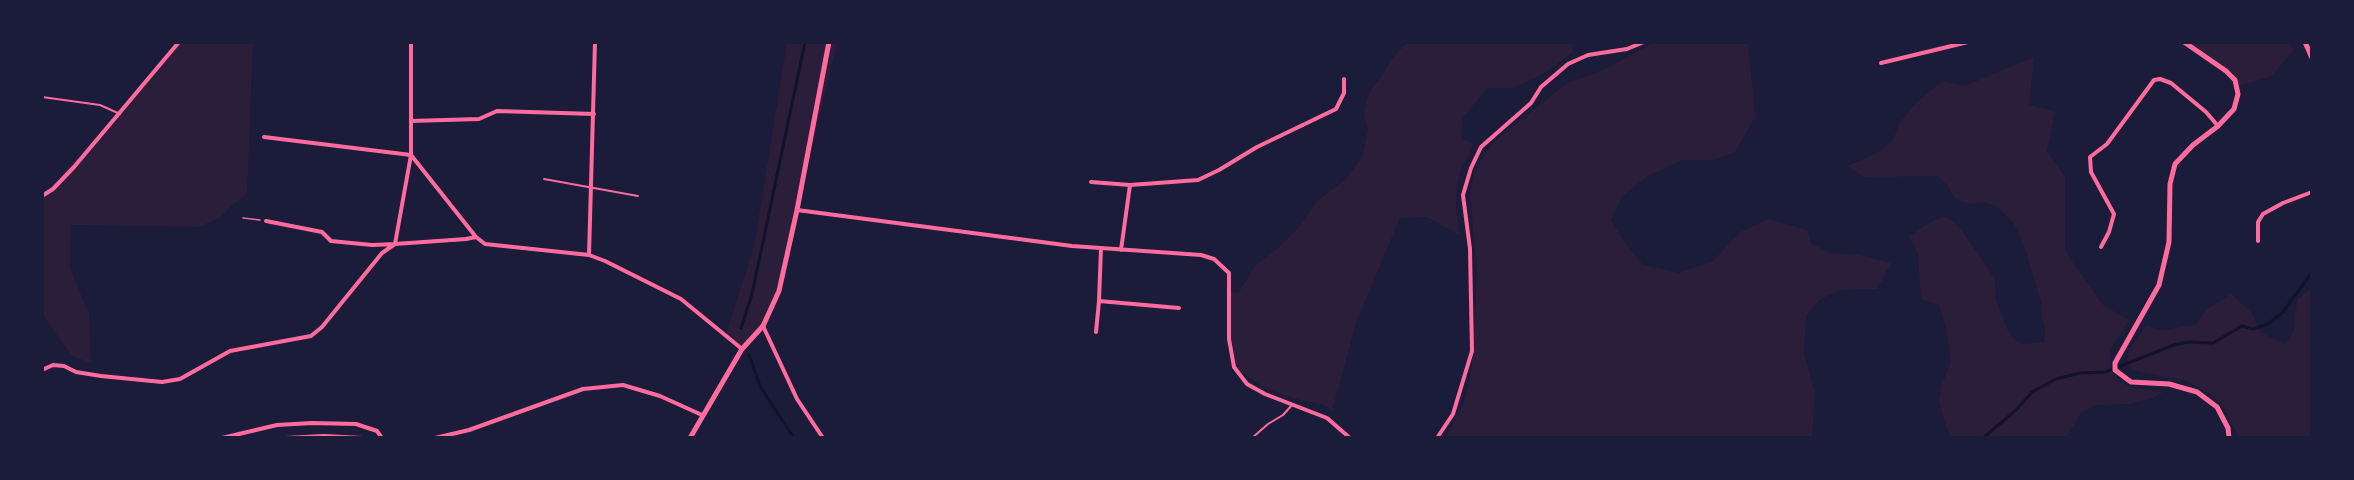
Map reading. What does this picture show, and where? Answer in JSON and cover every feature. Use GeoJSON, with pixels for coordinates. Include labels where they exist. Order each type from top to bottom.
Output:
{"type":"FeatureCollection","features":[{"type":"Feature","properties":{"kind":"street"},"geometry":{"type":"LineString","coordinates":[[42,196],[53,189],[120,114],[179,42]]}},
{"type":"Feature","properties":{"kind":"street"},"geometry":{"type":"LineString","coordinates":[[42,370],[53,365],[64,366],[76,372],[162,382],[180,379],[230,351],[311,336],[322,327],[382,253],[395,244],[411,155],[411,42]]}},
{"type":"Feature","properties":{"kind":"street"},"geometry":{"type":"LineString","coordinates":[[590,255],[595,42]]}},
{"type":"Feature","properties":{"kind":"street"},"geometry":{"type":"LineString","coordinates":[[690,438],[742,349],[763,327],[779,291],[829,42]]}},
{"type":"Feature","properties":{"kind":"street"},"geometry":{"type":"LineString","coordinates":[[1881,63],[1968,42]]}},
{"type":"Feature","properties":{"kind":"street"},"geometry":{"type":"LineString","coordinates":[[2184,42],[2212,59],[2235,80],[2238,94],[2234,110],[2193,145],[2175,165],[2170,184],[2169,242],[2158,285],[2115,363],[2115,370],[2131,382],[2169,384],[2197,392],[2217,407],[2228,428],[2229,438]]}},
{"type":"Feature","properties":{"kind":"street"},"geometry":{"type":"LineString","coordinates":[[2305,42],[2312,58]]}},
{"type":"Feature","properties":{"kind":"street"},"geometry":{"type":"LineString","coordinates":[[1437,438],[1453,414],[1472,351],[1470,249],[1463,195],[1470,168],[1481,147],[1531,103],[1541,87],[1568,64],[1588,55],[1628,49],[1641,43]]}},
{"type":"Feature","properties":{"kind":"street"},"geometry":{"type":"LineString","coordinates":[[1091,183],[1130,185],[1198,180],[1257,147],[1336,109],[1344,93],[1344,79]]}},
{"type":"Feature","properties":{"kind":"street"},"geometry":{"type":"LineString","coordinates":[[2101,247],[2109,232],[2114,214],[2091,172],[2090,157],[2107,144],[2154,80],[2160,79],[2171,83],[2200,106],[2218,126]]}},
{"type":"Feature","properties":{"kind":"street"},"geometry":{"type":"LineString","coordinates":[[411,121],[479,120],[497,111],[594,114]]}},
{"type":"Feature","properties":{"kind":"street"},"geometry":{"type":"LineString","coordinates":[[264,137],[411,155],[476,237],[485,244],[590,255],[681,299],[742,349]]}},
{"type":"Feature","properties":{"kind":"street"},"geometry":{"type":"LineString","coordinates":[[1122,250],[1130,185]]}},
{"type":"Feature","properties":{"kind":"street"},"geometry":{"type":"LineString","coordinates":[[2258,241],[2258,222],[2263,214],[2283,202],[2312,192]]}},
{"type":"Feature","properties":{"kind":"street"},"geometry":{"type":"LineString","coordinates":[[797,210],[1101,248],[1201,255],[1214,259],[1229,273],[1229,339],[1234,367],[1247,384],[1265,394],[1326,418],[1350,438]]}},
{"type":"Feature","properties":{"kind":"street"},"geometry":{"type":"LineString","coordinates":[[266,220],[321,232],[331,241],[372,245],[466,240],[476,237]]}},
{"type":"Feature","properties":{"kind":"street"},"geometry":{"type":"LineString","coordinates":[[1096,332],[1101,248]]}},
{"type":"Feature","properties":{"kind":"street"},"geometry":{"type":"LineString","coordinates":[[1099,302],[1179,308]]}},
{"type":"Feature","properties":{"kind":"street"},"geometry":{"type":"LineString","coordinates":[[763,327],[797,399],[823,438]]}},
{"type":"Feature","properties":{"kind":"street"},"geometry":{"type":"LineString","coordinates":[[435,438],[469,430],[572,392],[623,385],[660,396],[702,415]]}},
{"type":"Feature","properties":{"kind":"street"},"geometry":{"type":"LineString","coordinates":[[222,438],[277,425],[312,423],[356,424],[376,431],[382,438]]}},
{"type":"Feature","properties":{"kind":"street"},"geometry":{"type":"LineString","coordinates":[[285,438],[363,438]]}},
{"type":"Feature","properties":{"kind":"lane"},"geometry":{"type":"LineString","coordinates":[[42,97],[100,105],[120,114]]}},
{"type":"Feature","properties":{"kind":"lane"},"geometry":{"type":"LineString","coordinates":[[544,179],[638,196]]}},
{"type":"Feature","properties":{"kind":"lane"},"geometry":{"type":"LineString","coordinates":[[1252,438],[1283,415],[1292,405]]}},
{"type":"Feature","properties":{"kind":"path"},"geometry":{"type":"LineString","coordinates":[[243,218],[266,220]]}},
{"type":"Feature","properties":{"kind":"shaded area"},"geometry":{"type":"Polygon","coordinates":[[[176,42],[253,42],[247,194],[220,218],[198,227],[71,225],[70,268],[89,314],[91,363],[72,356],[42,314],[42,192],[48,189],[144,85],[176,42]]]}},
{"type":"Feature","properties":{"kind":"shaded area"},"geometry":{"type":"Polygon","coordinates":[[[787,42],[837,42],[779,291],[763,326],[742,349],[726,334],[754,247],[787,42]]]}},
{"type":"Feature","properties":{"kind":"shaded area"},"geometry":{"type":"Polygon","coordinates":[[[1407,42],[1571,42],[1573,52],[1543,74],[1513,88],[1487,88],[1463,118],[1461,139],[1474,144],[1457,184],[1456,208],[1460,235],[1427,217],[1400,218],[1357,320],[1332,411],[1325,405],[1300,400],[1264,388],[1234,367],[1230,354],[1230,292],[1238,293],[1256,265],[1278,248],[1301,225],[1317,201],[1346,179],[1363,155],[1368,129],[1364,116],[1369,92],[1391,60],[1407,42]]]}},
{"type":"Feature","properties":{"kind":"shaded area"},"geometry":{"type":"Polygon","coordinates":[[[1654,42],[1748,42],[1755,117],[1735,152],[1713,160],[1682,160],[1646,177],[1621,198],[1611,220],[1625,243],[1643,265],[1679,273],[1713,261],[1740,232],[1769,219],[1807,230],[1812,244],[1831,253],[1860,255],[1891,263],[1877,289],[1840,290],[1819,300],[1806,316],[1804,353],[1815,393],[1812,438],[1446,438],[1464,402],[1473,355],[1477,273],[1470,196],[1474,175],[1480,161],[1496,140],[1570,82],[1606,69],[1654,42]]]}},
{"type":"Feature","properties":{"kind":"shaded area"},"geometry":{"type":"Polygon","coordinates":[[[2187,42],[2288,42],[2294,49],[2272,76],[2239,86],[2232,74],[2187,42]]]}},
{"type":"Feature","properties":{"kind":"shaded area"},"geometry":{"type":"Polygon","coordinates":[[[2034,57],[2029,105],[2055,111],[2047,151],[2065,177],[2065,251],[2103,305],[2129,320],[2110,351],[2110,368],[2118,380],[2131,387],[2163,392],[2153,398],[2130,404],[2096,405],[2081,413],[2066,438],[1953,438],[1946,427],[1939,401],[1942,384],[1951,362],[1946,328],[1939,305],[1921,299],[1918,253],[1909,236],[1936,219],[1944,217],[1950,219],[1961,229],[1995,279],[1996,300],[2007,329],[2013,338],[2022,344],[2044,342],[2045,330],[2041,302],[2023,242],[2013,222],[1997,206],[1983,202],[1973,204],[1962,202],[1954,197],[1938,176],[1864,177],[1847,166],[1877,153],[1893,140],[1900,122],[1916,103],[1942,81],[1965,86],[2034,57]]]}},
{"type":"Feature","properties":{"kind":"shaded area"},"geometry":{"type":"Polygon","coordinates":[[[2312,287],[2312,438],[2239,438],[2222,405],[2210,394],[2187,381],[2137,371],[2126,363],[2129,350],[2146,326],[2163,330],[2195,325],[2207,309],[2231,294],[2252,313],[2260,332],[2286,345],[2294,329],[2297,300],[2312,287]]]}},
{"type":"Feature","properties":{"kind":"waterway"},"geometry":{"type":"LineString","coordinates":[[741,328],[752,294],[805,42]]}},
{"type":"Feature","properties":{"kind":"waterway"},"geometry":{"type":"LineString","coordinates":[[1983,438],[2016,410],[2032,392],[2056,379],[2080,373],[2105,372],[2174,345],[2188,342],[2213,343],[2242,326],[2253,329],[2268,324],[2283,312],[2312,272]]}},
{"type":"Feature","properties":{"kind":"waterway"},"geometry":{"type":"LineString","coordinates":[[749,355],[760,386],[794,438]]}}]}
